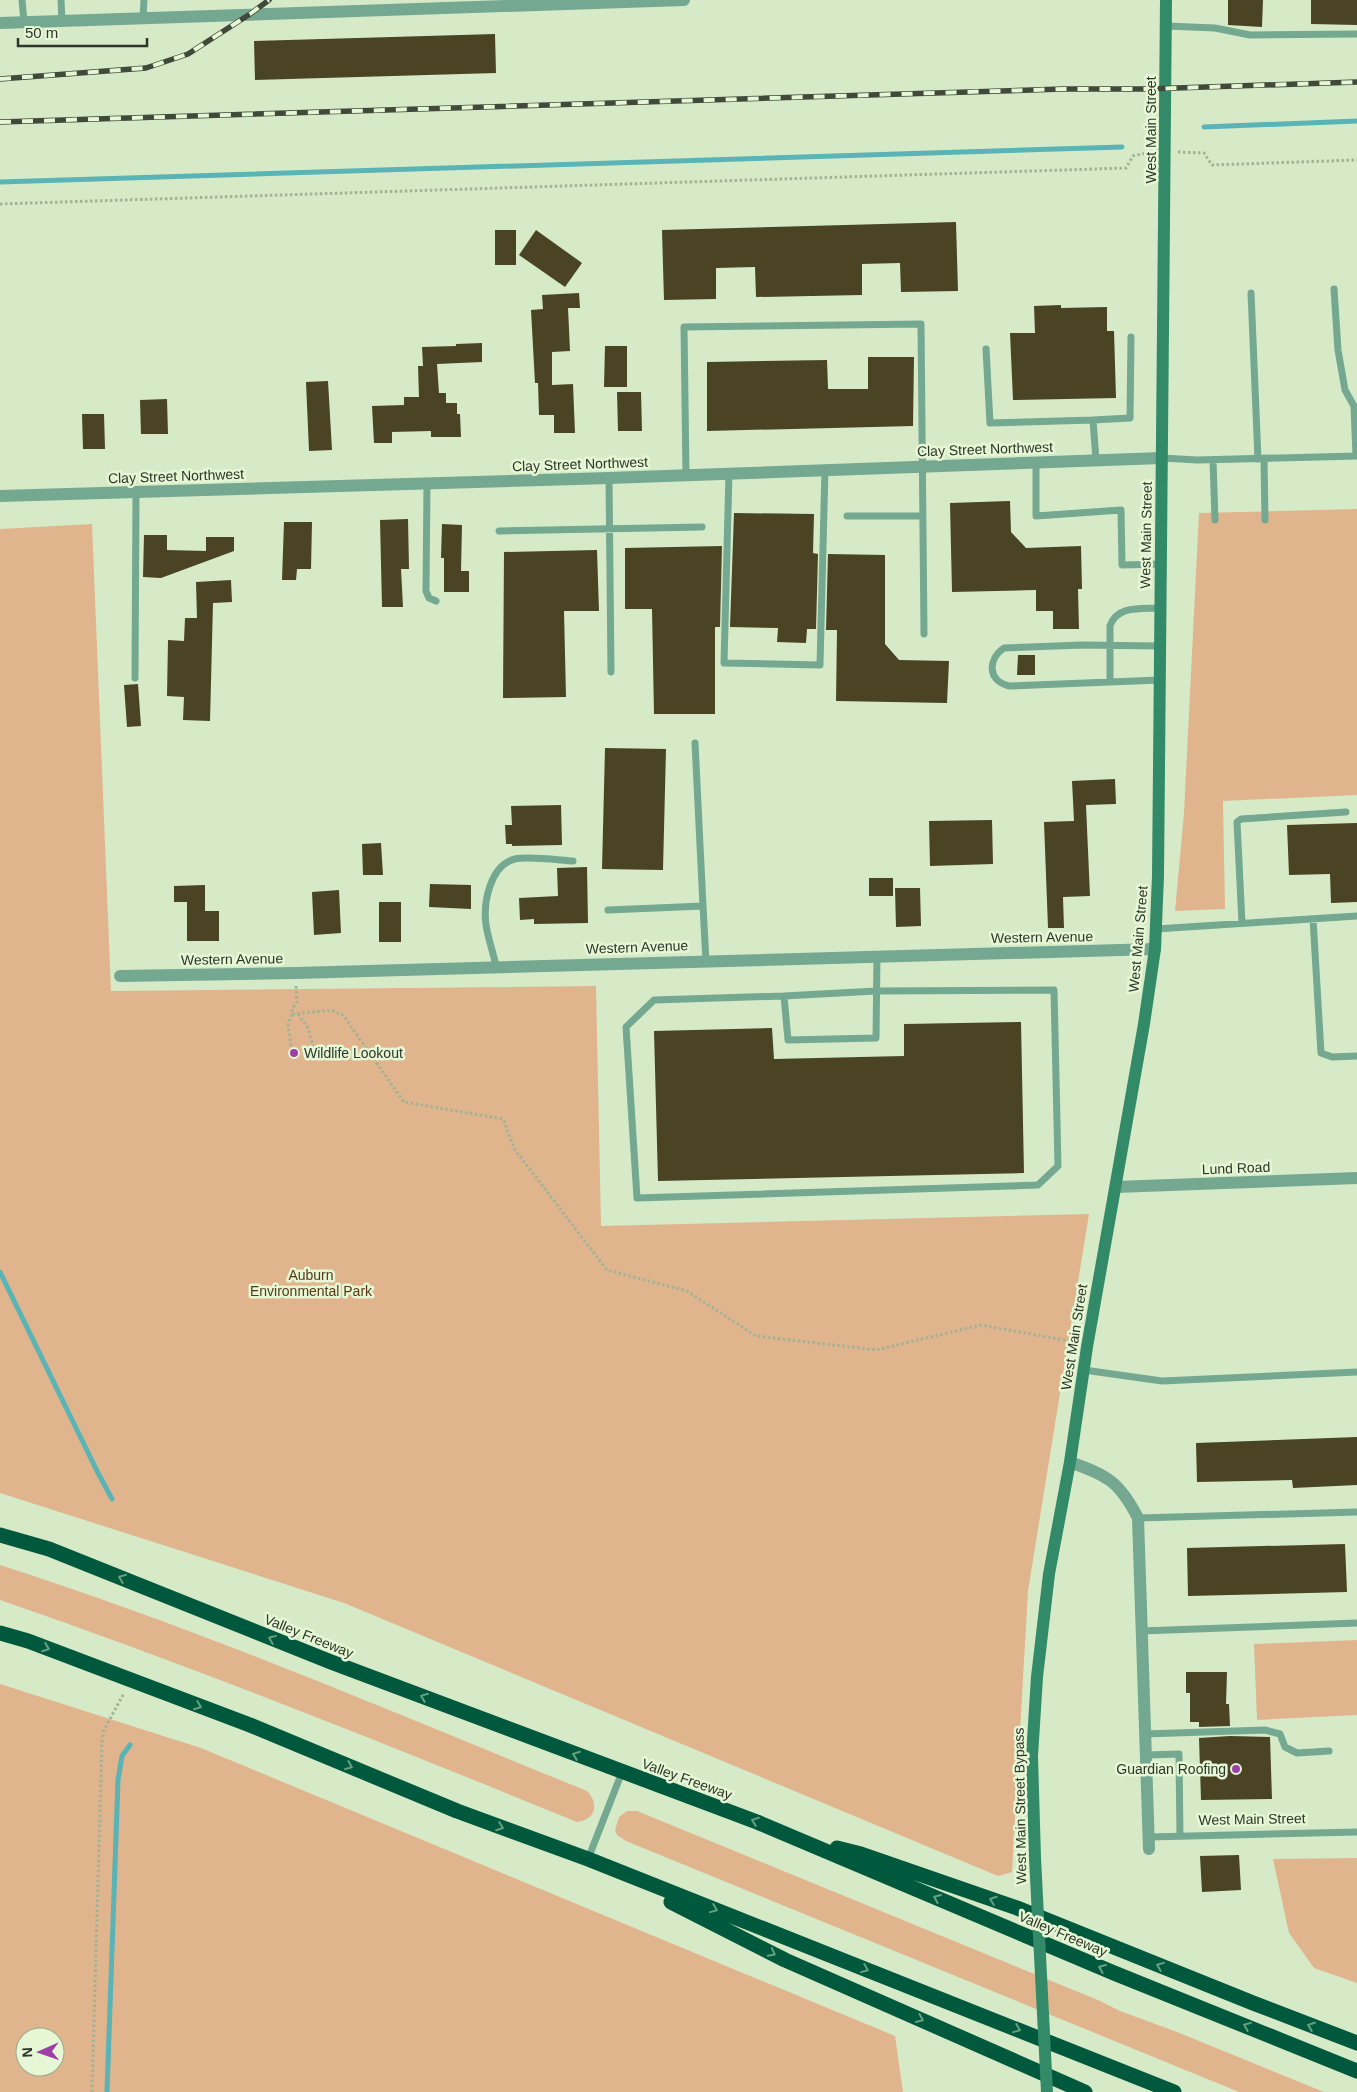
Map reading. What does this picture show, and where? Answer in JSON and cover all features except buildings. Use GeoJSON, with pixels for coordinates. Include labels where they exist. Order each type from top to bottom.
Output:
{"type":"FeatureCollection","features":[{"type":"Feature","properties":{"kind":"highway","name":"Valley Freeway"},"geometry":{"type":"LineString","coordinates":[[0,1535],[49,1549],[331,1662],[789,1836],[1114,1973],[1357,2071]]}},
{"type":"Feature","properties":{"kind":"highway"},"geometry":{"type":"LineString","coordinates":[[0,1633],[28,1641],[250,1726],[457,1811],[588,1860],[1174,2092]]}},
{"type":"Feature","properties":{"kind":"highway"},"geometry":{"type":"LineString","coordinates":[[789,1836],[862,1854],[1017,1908],[1357,2043]]}},
{"type":"Feature","properties":{"kind":"highway"},"geometry":{"type":"LineString","coordinates":[[588,1860],[786,1960],[1086,2092]]}},
{"type":"Feature","properties":{"kind":"main road","name":"West Main Street"},"geometry":{"type":"LineString","coordinates":[[1070,1462],[1155,949],[1158,876],[1166,0]]}},
{"type":"Feature","properties":{"kind":"main road","name":"West Main Street Bypass"},"geometry":{"type":"LineString","coordinates":[[1047,2092],[1035,1858],[1032,1756],[1036,1677],[1049,1574],[1070,1462]]}},
{"type":"Feature","properties":{"kind":"street"},"geometry":{"type":"LineString","coordinates":[[0,23],[403,5],[684,0]]}},
{"type":"Feature","properties":{"kind":"street","name":"Clay Street Northwest"},"geometry":{"type":"LineString","coordinates":[[0,496],[427,484],[1162,458]]}},
{"type":"Feature","properties":{"kind":"street","name":"Western Avenue"},"geometry":{"type":"LineString","coordinates":[[120,976],[296,973],[1155,949]]}},
{"type":"Feature","properties":{"kind":"street","name":"Lund Road"},"geometry":{"type":"LineString","coordinates":[[1116,1187],[1357,1178]]}},
{"type":"Feature","properties":{"kind":"street","name":"West Main Street"},"geometry":{"type":"LineString","coordinates":[[1070,1462],[1095,1471],[1115,1484],[1123,1491],[1138,1518],[1149,1843]]}},
{"type":"Feature","properties":{"kind":"lane"},"geometry":{"type":"LineString","coordinates":[[22,0],[24,22]]}},
{"type":"Feature","properties":{"kind":"lane"},"geometry":{"type":"LineString","coordinates":[[61,0],[62,21]]}},
{"type":"Feature","properties":{"kind":"lane"},"geometry":{"type":"LineString","coordinates":[[143,18],[144,0]]}},
{"type":"Feature","properties":{"kind":"lane"},"geometry":{"type":"LineString","coordinates":[[1166,26],[1215,28],[1250,36],[1357,34]]}},
{"type":"Feature","properties":{"kind":"lane"},"geometry":{"type":"LineString","coordinates":[[1162,458],[1213,460],[1357,456],[1355,403],[1346,390],[1338,350],[1334,289]]}},
{"type":"Feature","properties":{"kind":"lane"},"geometry":{"type":"LineString","coordinates":[[1251,292],[1265,520]]}},
{"type":"Feature","properties":{"kind":"lane"},"geometry":{"type":"LineString","coordinates":[[686,475],[684,327],[921,324],[924,634]]}},
{"type":"Feature","properties":{"kind":"lane"},"geometry":{"type":"LineString","coordinates":[[986,349],[990,423],[1130,418],[1131,337]]}},
{"type":"Feature","properties":{"kind":"lane"},"geometry":{"type":"LineString","coordinates":[[1093,420],[1096,460]]}},
{"type":"Feature","properties":{"kind":"lane"},"geometry":{"type":"LineString","coordinates":[[1213,460],[1215,520]]}},
{"type":"Feature","properties":{"kind":"lane"},"geometry":{"type":"LineString","coordinates":[[1036,462],[1036,516],[1122,510],[1122,565],[1161,564]]}},
{"type":"Feature","properties":{"kind":"lane"},"geometry":{"type":"LineString","coordinates":[[729,473],[724,662],[820,665],[825,469]]}},
{"type":"Feature","properties":{"kind":"lane"},"geometry":{"type":"LineString","coordinates":[[609,478],[611,672]]}},
{"type":"Feature","properties":{"kind":"lane"},"geometry":{"type":"LineString","coordinates":[[427,484],[426,591],[429,598],[436,601]]}},
{"type":"Feature","properties":{"kind":"lane"},"geometry":{"type":"LineString","coordinates":[[136,492],[136,678]]}},
{"type":"Feature","properties":{"kind":"lane"},"geometry":{"type":"LineString","coordinates":[[847,516],[922,516]]}},
{"type":"Feature","properties":{"kind":"lane"},"geometry":{"type":"LineString","coordinates":[[499,531],[702,527]]}},
{"type":"Feature","properties":{"kind":"lane"},"geometry":{"type":"LineString","coordinates":[[1110,682],[1110,626],[1116,613],[1125,610],[1160,608]]}},
{"type":"Feature","properties":{"kind":"lane"},"geometry":{"type":"LineString","coordinates":[[1160,646],[1110,645],[1004,648],[997,653],[992,661],[992,672],[995,680],[1009,686],[1160,680]]}},
{"type":"Feature","properties":{"kind":"lane"},"geometry":{"type":"LineString","coordinates":[[695,743],[706,961]]}},
{"type":"Feature","properties":{"kind":"lane"},"geometry":{"type":"LineString","coordinates":[[1242,923],[1237,822],[1241,819],[1346,812]]}},
{"type":"Feature","properties":{"kind":"lane"},"geometry":{"type":"LineString","coordinates":[[496,966],[486,924],[488,896],[492,877],[503,864],[516,859],[573,861]]}},
{"type":"Feature","properties":{"kind":"lane"},"geometry":{"type":"LineString","coordinates":[[608,910],[703,906]]}},
{"type":"Feature","properties":{"kind":"lane"},"geometry":{"type":"LineString","coordinates":[[1156,929],[1357,916]]}},
{"type":"Feature","properties":{"kind":"lane"},"geometry":{"type":"LineString","coordinates":[[1313,919],[1321,1053],[1332,1058],[1357,1056]]}},
{"type":"Feature","properties":{"kind":"lane"},"geometry":{"type":"LineString","coordinates":[[784,996],[788,1040],[876,1038],[877,956]]}},
{"type":"Feature","properties":{"kind":"lane"},"geometry":{"type":"LineString","coordinates":[[1054,990],[1058,1166],[1038,1185],[637,1198],[626,1027],[654,1000],[876,991],[1054,990]]}},
{"type":"Feature","properties":{"kind":"lane"},"geometry":{"type":"LineString","coordinates":[[1084,1370],[1162,1381],[1357,1372]]}},
{"type":"Feature","properties":{"kind":"lane"},"geometry":{"type":"LineString","coordinates":[[1138,1518],[1357,1512]]}},
{"type":"Feature","properties":{"kind":"lane"},"geometry":{"type":"LineString","coordinates":[[1141,1631],[1357,1623]]}},
{"type":"Feature","properties":{"kind":"lane"},"geometry":{"type":"LineString","coordinates":[[1145,1734],[1265,1730],[1280,1734],[1285,1747],[1297,1752],[1329,1751]]}},
{"type":"Feature","properties":{"kind":"lane"},"geometry":{"type":"LineString","coordinates":[[1146,1755],[1179,1754],[1180,1836]]}},
{"type":"Feature","properties":{"kind":"lane"},"geometry":{"type":"LineString","coordinates":[[588,1860],[622,1772]]}},
{"type":"Feature","properties":{"kind":"lane","name":"West Main Street"},"geometry":{"type":"LineString","coordinates":[[1149,1843],[1180,1836],[1357,1832]]}},
{"type":"Feature","properties":{"kind":"path"},"geometry":{"type":"LineString","coordinates":[[1174,152],[1193,151],[1204,153],[1212,165],[1357,160]]}},
{"type":"Feature","properties":{"kind":"path"},"geometry":{"type":"LineString","coordinates":[[0,204],[1126,168],[1133,156],[1156,152]]}},
{"type":"Feature","properties":{"kind":"path"},"geometry":{"type":"LineString","coordinates":[[291,1046],[288,1024],[292,1010],[297,1002],[296,973]]}},
{"type":"Feature","properties":{"kind":"path"},"geometry":{"type":"LineString","coordinates":[[292,1014],[331,1010],[343,1015],[404,1102],[503,1119],[515,1150],[607,1270],[687,1291],[756,1336],[876,1350],[981,1325],[1070,1341]]}},
{"type":"Feature","properties":{"kind":"path"},"geometry":{"type":"LineString","coordinates":[[298,1014],[308,1028],[314,1046],[300,1050]]}},
{"type":"Feature","properties":{"kind":"path"},"geometry":{"type":"LineString","coordinates":[[92,2092],[102,1740],[104,1730],[130,1680]]}},
{"type":"Feature","properties":{"kind":"green space"},"geometry":{"type":"Polygon","coordinates":[[[1357,509],[1357,795],[1223,801],[1225,909],[1175,911],[1184,813],[1199,513],[1357,509]]]}},
{"type":"Feature","properties":{"kind":"green space","name":"Auburn Environmental Park"},"geometry":{"type":"Polygon","coordinates":[[[92,524],[111,991],[596,986],[601,1226],[1089,1214],[1028,1591],[1012,1872],[998,1876],[344,1603],[0,1493],[0,529],[92,524]]]}},
{"type":"Feature","properties":{"kind":"green space"},"geometry":{"type":"Polygon","coordinates":[[[0,1565],[149,1616],[296,1672],[587,1791],[593,1801],[594,1811],[588,1818],[577,1822],[218,1679],[0,1600],[0,1565]]]}},
{"type":"Feature","properties":{"kind":"green space"},"geometry":{"type":"Polygon","coordinates":[[[1357,1640],[1357,1715],[1257,1720],[1254,1644],[1357,1640]]]}},
{"type":"Feature","properties":{"kind":"green space"},"geometry":{"type":"Polygon","coordinates":[[[0,1684],[201,1748],[895,2036],[903,2092],[0,2092],[0,1684]]]}},
{"type":"Feature","properties":{"kind":"green space"},"geometry":{"type":"Polygon","coordinates":[[[627,1811],[637,1811],[1098,2000],[1120,2011],[1177,2032],[1324,2092],[1239,2092],[626,1841],[617,1835],[615,1830],[619,1817],[627,1811]]]}},
{"type":"Feature","properties":{"kind":"green space"},"geometry":{"type":"Polygon","coordinates":[[[1357,1858],[1357,1983],[1314,1968],[1289,1933],[1273,1859],[1357,1858]]]}},
{"type":"Feature","properties":{"kind":"waterway"},"geometry":{"type":"LineString","coordinates":[[1204,127],[1357,121]]}},
{"type":"Feature","properties":{"kind":"waterway"},"geometry":{"type":"LineString","coordinates":[[0,182],[1122,147]]}},
{"type":"Feature","properties":{"kind":"waterway"},"geometry":{"type":"LineString","coordinates":[[0,1272],[112,1499]]}},
{"type":"Feature","properties":{"kind":"waterway"},"geometry":{"type":"LineString","coordinates":[[107,2092],[118,1780],[122,1756],[130,1745]]}},
{"type":"Feature","properties":{"kind":"railway"},"geometry":{"type":"LineString","coordinates":[[0,79],[146,68],[188,54],[269,0]]}},
{"type":"Feature","properties":{"kind":"railway"},"geometry":{"type":"LineString","coordinates":[[0,122],[1063,89],[1147,89],[1357,82]]}},
{"type":"Feature","properties":{"kind":"place","name":"Wildlife Lookout"},"geometry":{"type":"Point","coordinates":[294,1053]}},
{"type":"Feature","properties":{"kind":"place","name":"Guardian Roofing"},"geometry":{"type":"Point","coordinates":[1236,1769]}}]}
